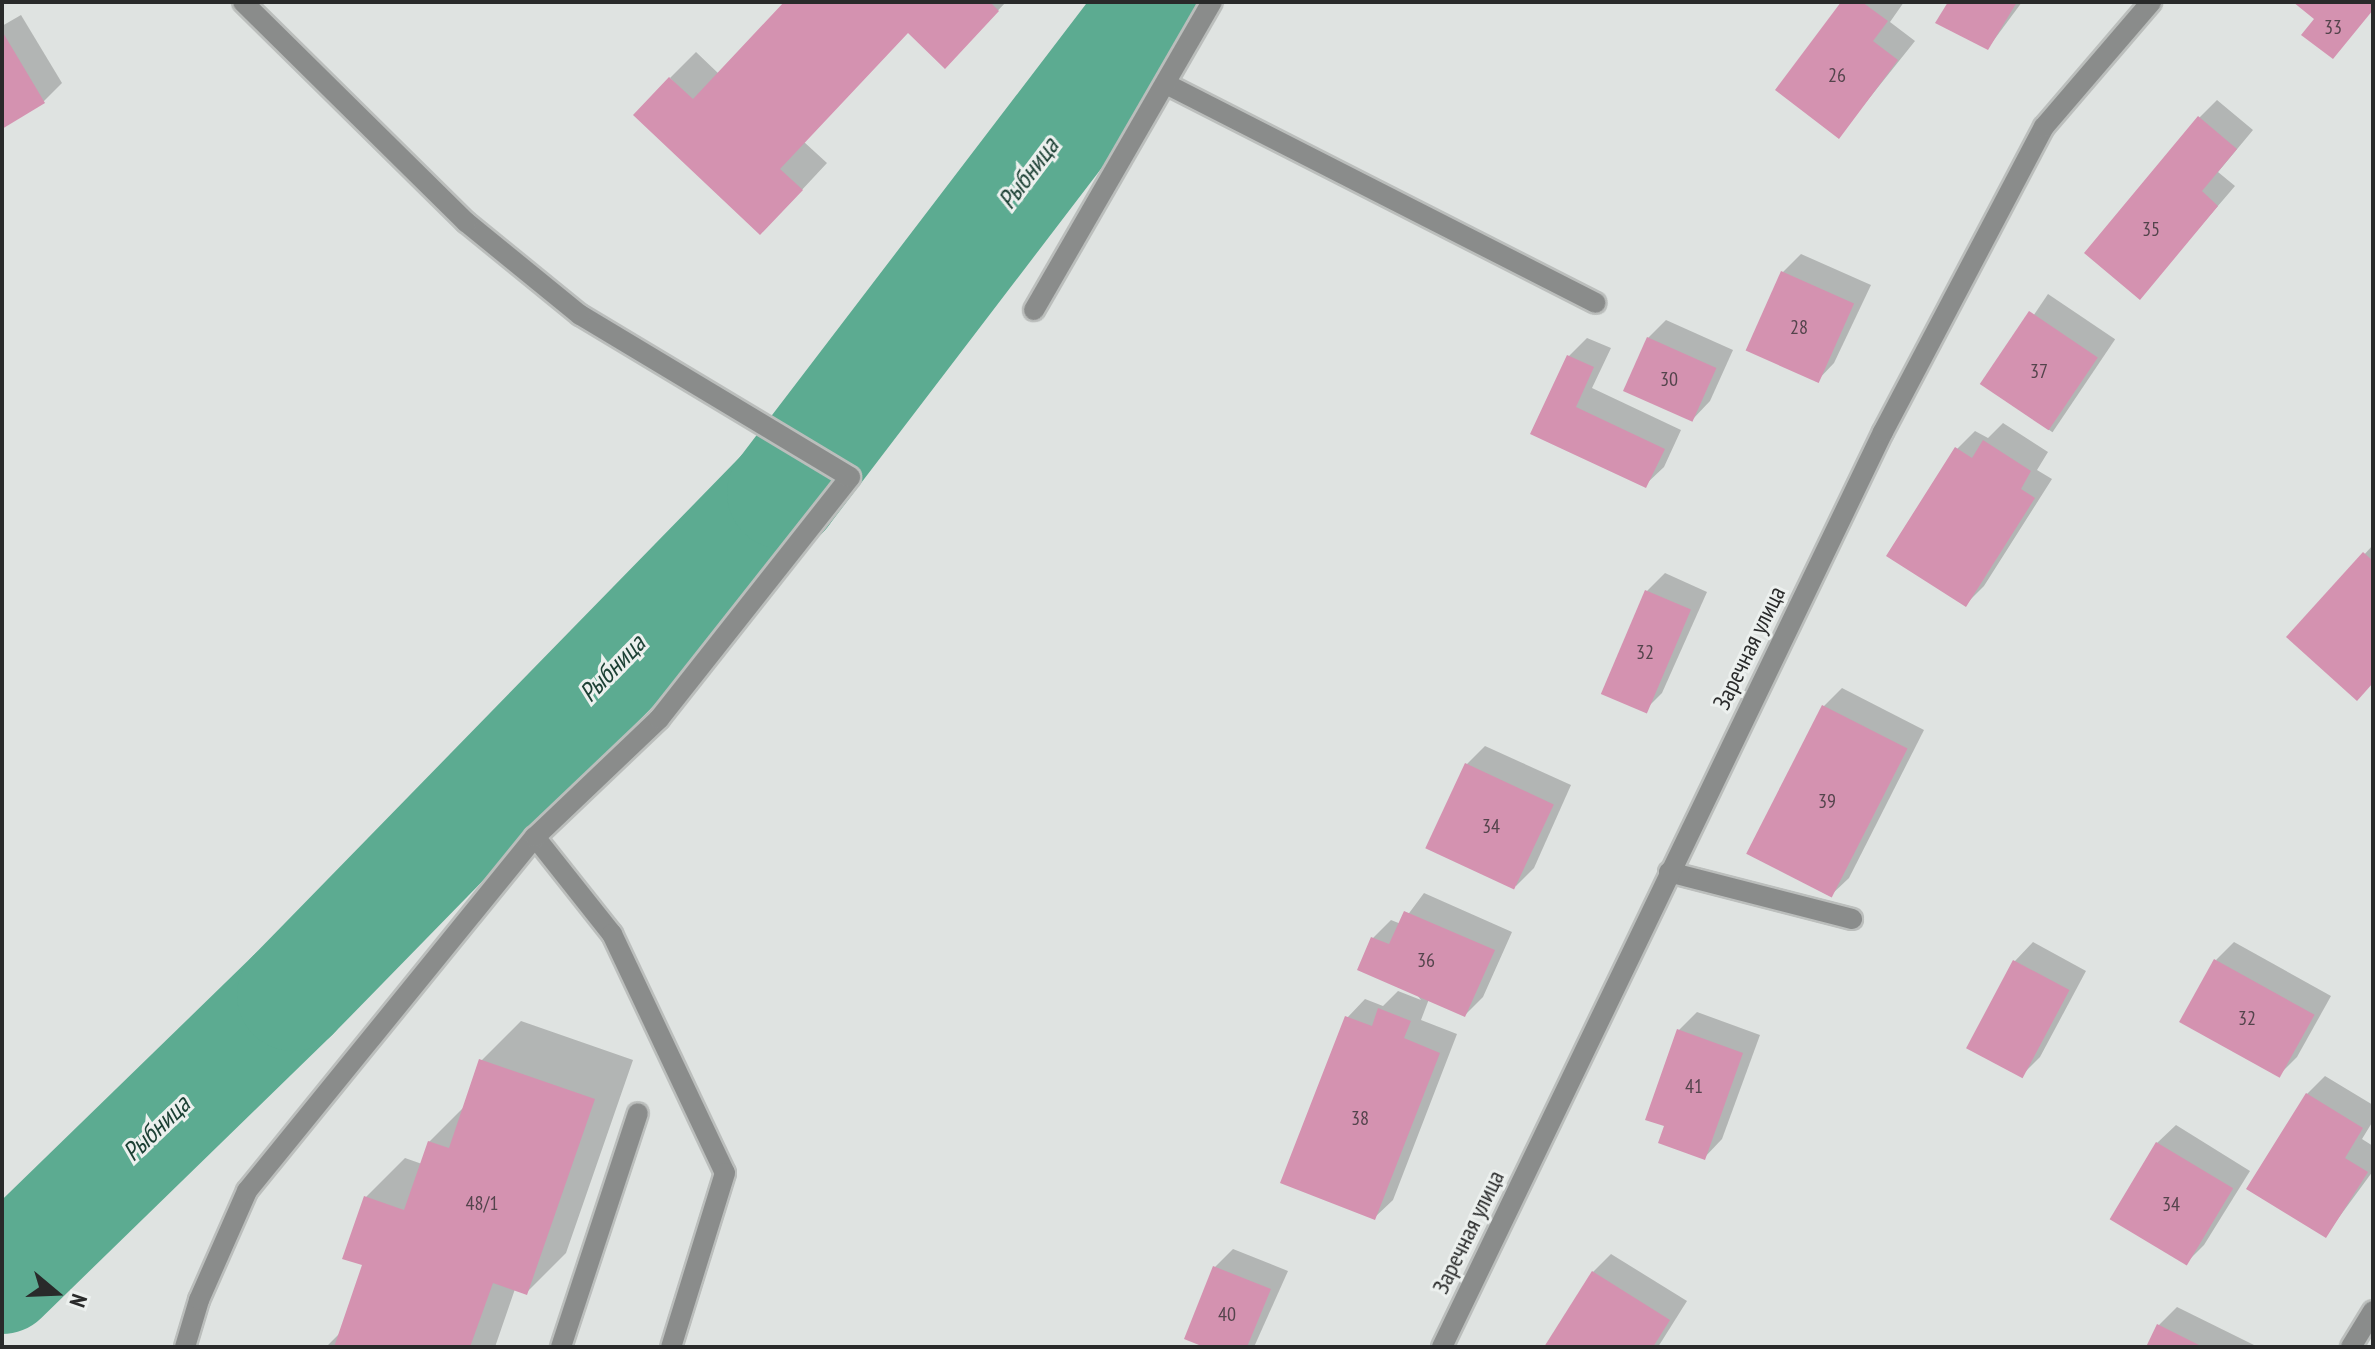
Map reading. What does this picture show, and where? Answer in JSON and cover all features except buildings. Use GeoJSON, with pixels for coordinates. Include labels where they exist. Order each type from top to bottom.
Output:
{"type":"FeatureCollection","features":[{"type":"Feature","properties":{"kind":"street"},"geometry":{"type":"LineString","coordinates":[[185,1347],[199,1300],[247,1191],[535,837],[659,719],[850,477],[580,315],[466,222],[243,2]]}},
{"type":"Feature","properties":{"kind":"street"},"geometry":{"type":"LineString","coordinates":[[1034,310],[1212,2]]}},
{"type":"Feature","properties":{"kind":"street","name":"Заречная улица"},"geometry":{"type":"LineString","coordinates":[[1442,1347],[1883,432],[2044,127],[2151,2]]}},
{"type":"Feature","properties":{"kind":"street"},"geometry":{"type":"LineString","coordinates":[[1166,84],[1595,303]]}},
{"type":"Feature","properties":{"kind":"street"},"geometry":{"type":"LineString","coordinates":[[535,837],[612,934],[725,1173],[671,1347]]}},
{"type":"Feature","properties":{"kind":"street"},"geometry":{"type":"LineString","coordinates":[[1669,872],[1852,919]]}},
{"type":"Feature","properties":{"kind":"street"},"geometry":{"type":"LineString","coordinates":[[561,1347],[638,1113]]}},
{"type":"Feature","properties":{"kind":"street"},"geometry":{"type":"LineString","coordinates":[[2351,1347],[2373,1311]]}},
{"type":"Feature","properties":{"kind":"waterway","name":"Рыбница"},"geometry":{"type":"LineString","coordinates":[[2,1278],[293,995],[783,493],[1158,2]]}}]}
